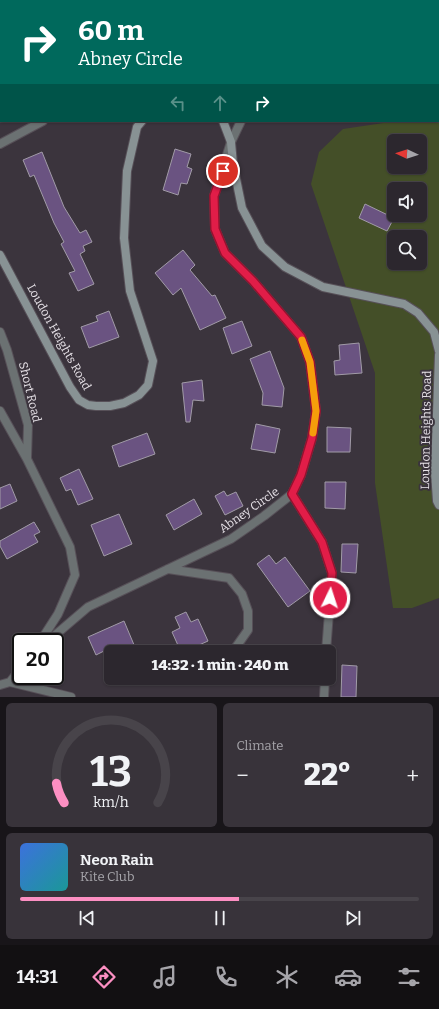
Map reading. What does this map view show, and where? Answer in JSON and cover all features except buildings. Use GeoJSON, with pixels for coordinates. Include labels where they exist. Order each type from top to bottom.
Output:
{"type":"FeatureCollection","features":[{"type":"Feature","properties":{"kind":"street"},"geometry":{"type":"LineString","coordinates":[[0,144],[41,122]]}},
{"type":"Feature","properties":{"kind":"street","name":"Loudon Heights Road"},"geometry":{"type":"LineString","coordinates":[[0,255],[70,387],[79,400],[88,405],[110,406],[124,403],[139,395],[148,385],[153,361],[130,291],[124,238],[127,171],[137,127],[141,122]]}},
{"type":"Feature","properties":{"kind":"street"},"geometry":{"type":"LineString","coordinates":[[223,122],[231,142],[233,164],[242,208],[262,246],[285,267],[323,287],[404,304],[418,313],[434,332],[439,351]]}},
{"type":"Feature","properties":{"kind":"street","name":"Abney Circle"},"geometry":{"type":"LineString","coordinates":[[58,633],[88,607],[231,539],[292,494],[301,475],[312,438],[316,411],[310,362],[301,337],[253,281],[225,253],[215,229],[214,196],[231,142],[241,122]]}},
{"type":"Feature","properties":{"kind":"street","name":"Short Road"},"geometry":{"type":"LineString","coordinates":[[0,332],[7,350],[28,425],[27,459]]}},
{"type":"Feature","properties":{"kind":"street","name":"Loudon Heights Road"},"geometry":{"type":"LineString","coordinates":[[439,355],[434,472],[437,501],[439,506]]}},
{"type":"Feature","properties":{"kind":"street"},"geometry":{"type":"LineString","coordinates":[[0,411],[27,459],[70,547],[75,575],[58,614],[46,633]]}},
{"type":"Feature","properties":{"kind":"street"},"geometry":{"type":"LineString","coordinates":[[292,494],[322,542],[332,573],[327,645]]}},
{"type":"Feature","properties":{"kind":"street"},"geometry":{"type":"LineString","coordinates":[[168,569],[229,578],[242,594],[248,611],[248,630],[237,645]]}},
{"type":"Feature","properties":{"kind":"street"},"geometry":{"type":"LineString","coordinates":[[0,685],[10,682],[71,697]]}},
{"type":"Feature","properties":{"kind":"street"},"geometry":{"type":"LineString","coordinates":[[324,697],[325,685]]}},
{"type":"Feature","properties":{"kind":"green space"},"geometry":{"type":"Polygon","coordinates":[[[390,122],[439,122],[439,598],[412,608],[393,608],[375,483],[375,373],[311,184],[319,152],[343,129],[390,122]]]}},
{"type":"Feature","properties":{"kind":"slow traffic"},"geometry":{"type":"LineString","coordinates":[[302,340],[310,362],[316,411],[313,433]]}},
{"type":"Feature","properties":{"kind":"route"},"geometry":{"type":"LineString","coordinates":[[223,171],[214,196],[215,229],[225,253],[253,281],[301,337],[310,362],[316,411],[312,438],[301,475],[292,494],[322,542],[332,573],[330,598]]}}]}
